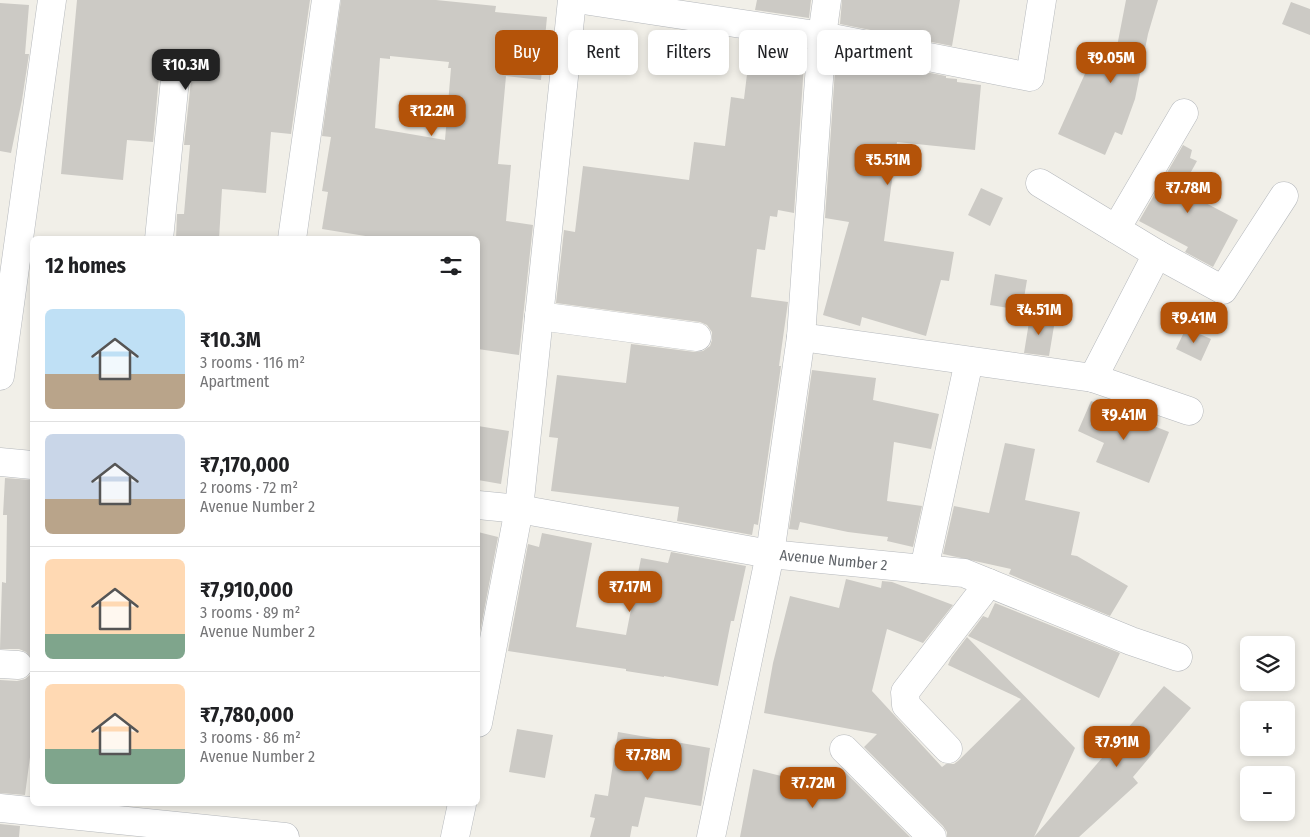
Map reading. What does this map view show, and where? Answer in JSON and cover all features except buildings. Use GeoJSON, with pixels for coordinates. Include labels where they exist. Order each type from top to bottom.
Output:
{"type":"FeatureCollection","features":[{"type":"Feature","properties":{"kind":"street"},"geometry":{"type":"LineString","coordinates":[[0,376],[52,0]]}},
{"type":"Feature","properties":{"kind":"street"},"geometry":{"type":"LineString","coordinates":[[292,236],[326,0]]}},
{"type":"Feature","properties":{"kind":"street"},"geometry":{"type":"LineString","coordinates":[[480,713],[520,509],[572,0]]}},
{"type":"Feature","properties":{"kind":"street"},"geometry":{"type":"LineString","coordinates":[[583,0],[817,35]]}},
{"type":"Feature","properties":{"kind":"street"},"geometry":{"type":"LineString","coordinates":[[823,30],[826,0]]}},
{"type":"Feature","properties":{"kind":"street"},"geometry":{"type":"LineString","coordinates":[[931,58],[1030,78],[1042,0]]}},
{"type":"Feature","properties":{"kind":"street"},"geometry":{"type":"LineString","coordinates":[[711,837],[770,554],[801,337],[819,75]]}},
{"type":"Feature","properties":{"kind":"street"},"geometry":{"type":"LineString","coordinates":[[159,236],[175,79]]}},
{"type":"Feature","properties":{"kind":"street"},"geometry":{"type":"LineString","coordinates":[[1116,229],[1184,113]]}},
{"type":"Feature","properties":{"kind":"street"},"geometry":{"type":"LineString","coordinates":[[1040,183],[1158,254],[1223,290],[1284,196]]}},
{"type":"Feature","properties":{"kind":"street"},"geometry":{"type":"LineString","coordinates":[[1093,378],[1158,254]]}},
{"type":"Feature","properties":{"kind":"street"},"geometry":{"type":"LineString","coordinates":[[539,316],[697,337]]}},
{"type":"Feature","properties":{"kind":"street"},"geometry":{"type":"LineString","coordinates":[[801,337],[1093,378],[1188,411]]}},
{"type":"Feature","properties":{"kind":"street"},"geometry":{"type":"LineString","coordinates":[[924,569],[969,361]]}},
{"type":"Feature","properties":{"kind":"street"},"geometry":{"type":"LineString","coordinates":[[0,462],[30,465]]}},
{"type":"Feature","properties":{"kind":"street","name":"Avenue Number 2"},"geometry":{"type":"LineString","coordinates":[[480,504],[520,509],[770,554],[964,573],[1131,641],[1178,657]]}},
{"type":"Feature","properties":{"kind":"street"},"geometry":{"type":"LineString","coordinates":[[948,749],[906,705],[905,692],[989,583]]}},
{"type":"Feature","properties":{"kind":"street"},"geometry":{"type":"LineString","coordinates":[[844,750],[932,837]]}},
{"type":"Feature","properties":{"kind":"street"},"geometry":{"type":"LineString","coordinates":[[455,837],[462,806]]}},
{"type":"Feature","properties":{"kind":"street"},"geometry":{"type":"LineString","coordinates":[[0,808],[202,833],[285,837]]}}]}
